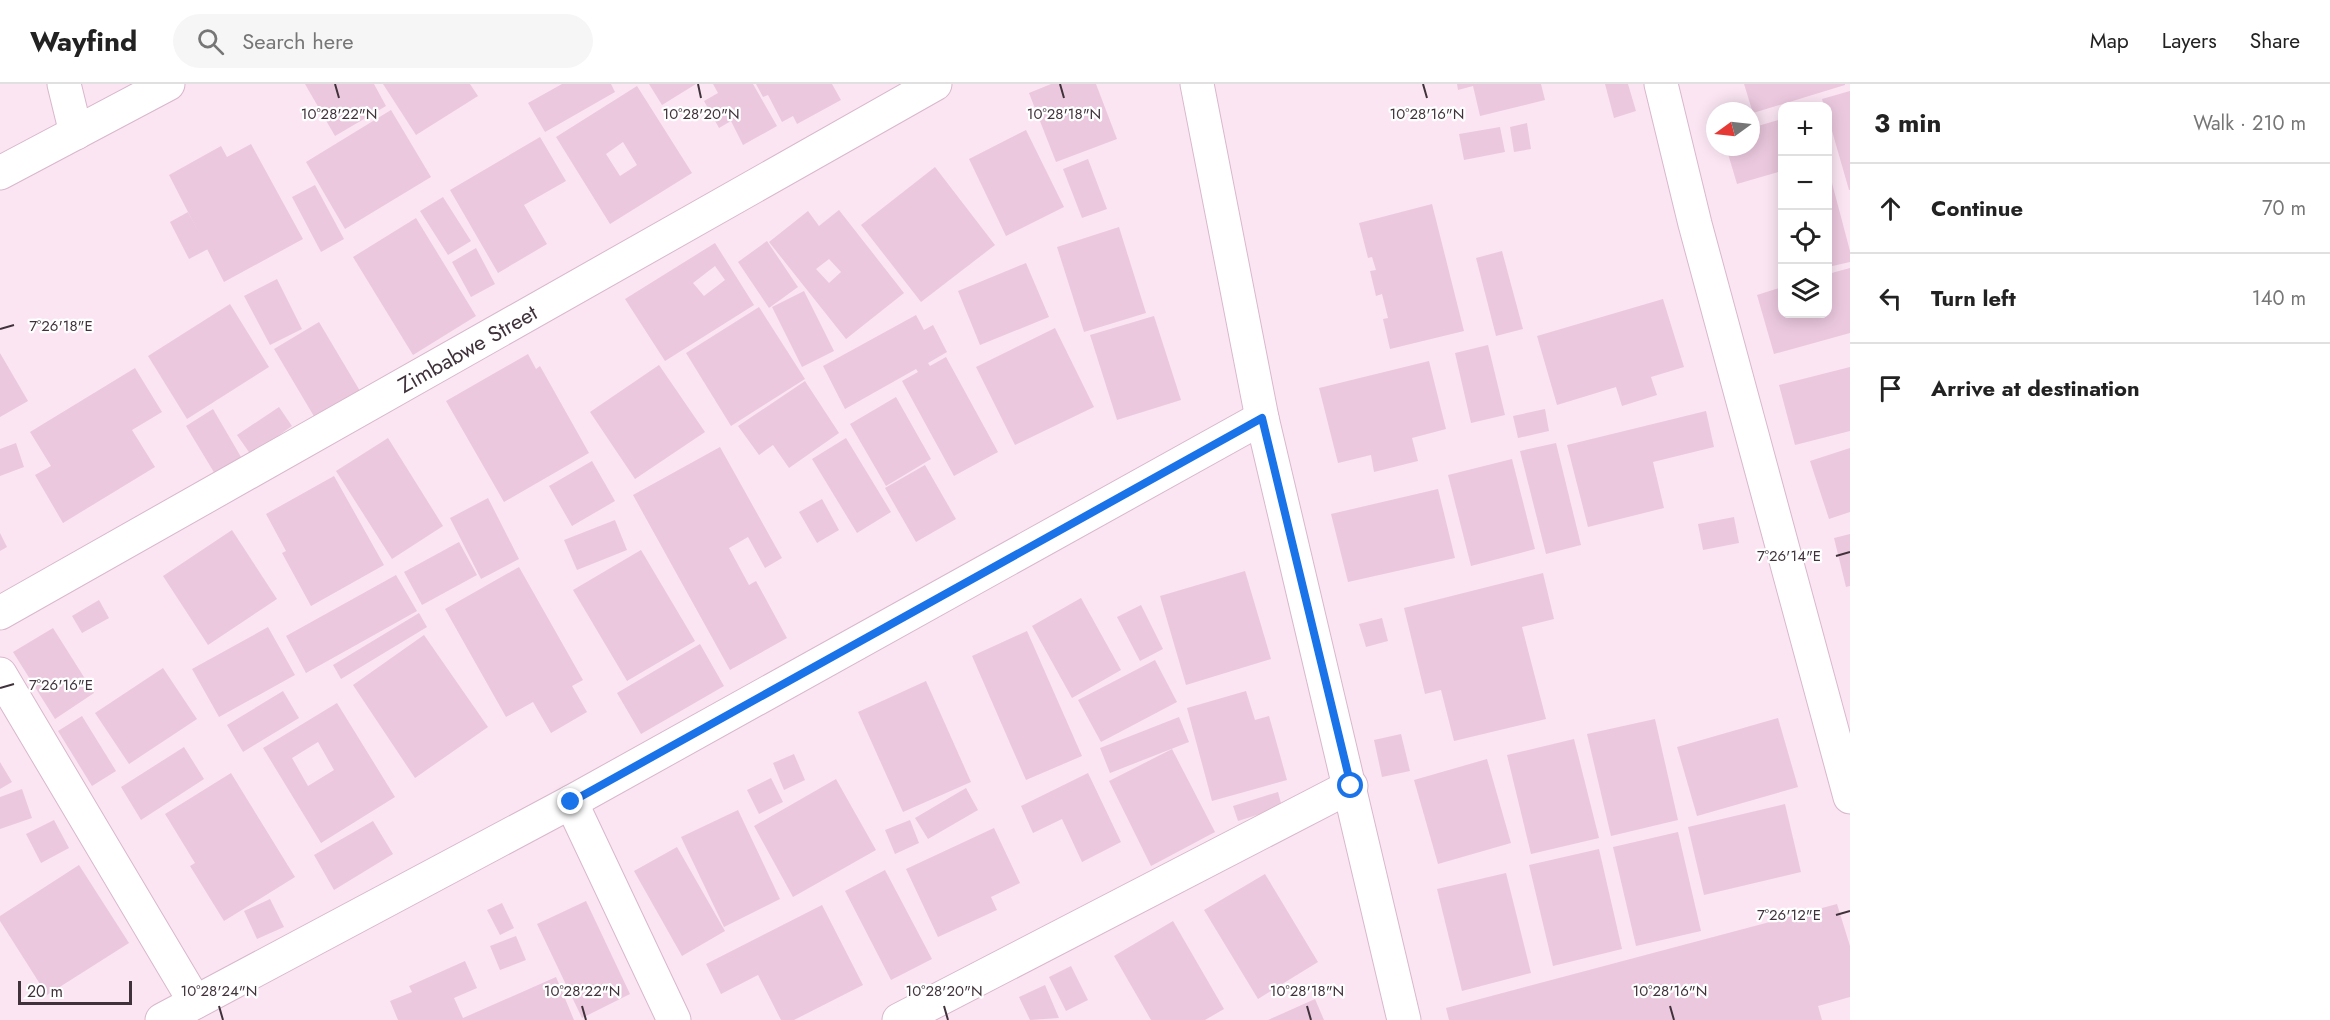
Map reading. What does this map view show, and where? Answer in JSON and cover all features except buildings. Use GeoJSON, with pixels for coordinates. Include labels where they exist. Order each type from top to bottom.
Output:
{"type":"FeatureCollection","features":[{"type":"Feature","properties":{"kind":"street"},"geometry":{"type":"LineString","coordinates":[[64,84],[76,133]]}},
{"type":"Feature","properties":{"kind":"street"},"geometry":{"type":"LineString","coordinates":[[0,173],[168,84]]}},
{"type":"Feature","properties":{"kind":"street","name":"Zimbabwe Street"},"geometry":{"type":"LineString","coordinates":[[0,613],[935,84]]}},
{"type":"Feature","properties":{"kind":"street"},"geometry":{"type":"LineString","coordinates":[[1197,84],[1262,418],[1351,786],[1404,1020]]}},
{"type":"Feature","properties":{"kind":"street"},"geometry":{"type":"LineString","coordinates":[[1661,84],[1695,224],[1850,797]]}},
{"type":"Feature","properties":{"kind":"street"},"geometry":{"type":"LineString","coordinates":[[162,1020],[571,802],[1262,418]]}},
{"type":"Feature","properties":{"kind":"street"},"geometry":{"type":"LineString","coordinates":[[0,674],[195,1002]]}},
{"type":"Feature","properties":{"kind":"street"},"geometry":{"type":"LineString","coordinates":[[899,1020],[1351,786]]}},
{"type":"Feature","properties":{"kind":"street"},"geometry":{"type":"LineString","coordinates":[[571,802],[674,1020]]}},
{"type":"Feature","properties":{"kind":"route"},"geometry":{"type":"LineString","coordinates":[[571,802],[1262,418],[1351,786]]}}]}
